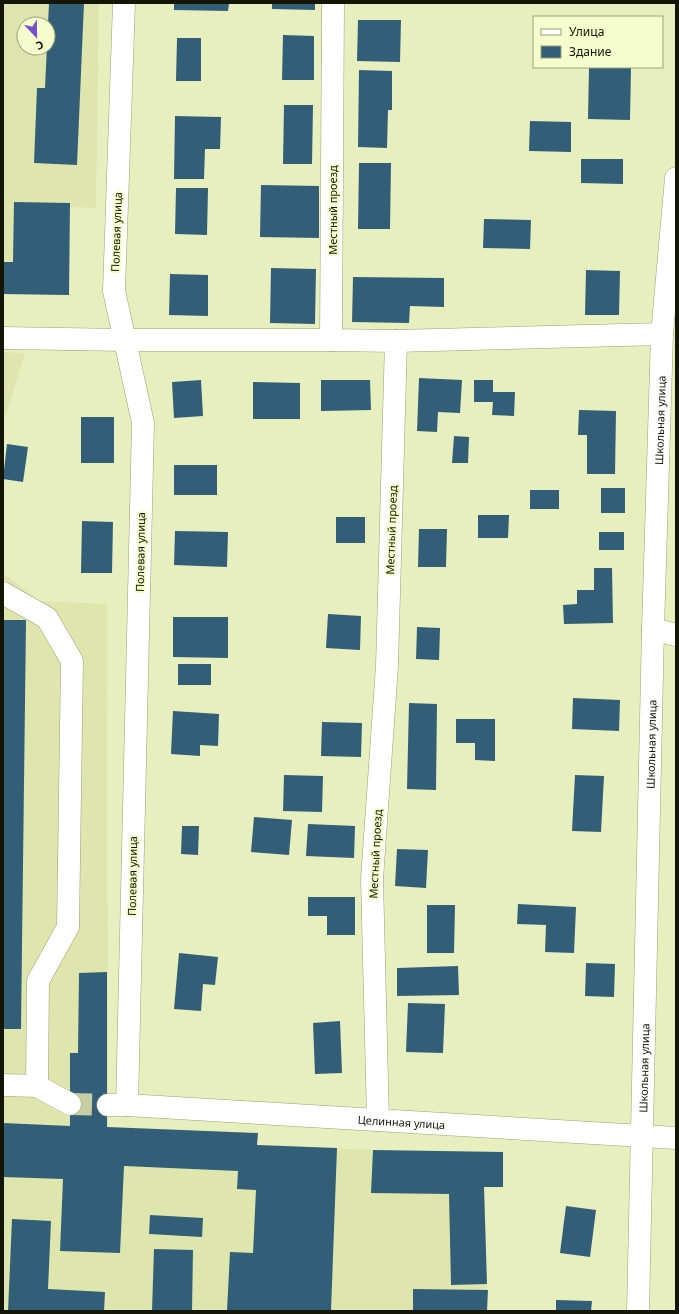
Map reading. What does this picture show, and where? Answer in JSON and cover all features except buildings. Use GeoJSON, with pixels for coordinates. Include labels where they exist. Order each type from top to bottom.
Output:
{"type":"FeatureCollection","features":[{"type":"Feature","properties":{"kind":"street","name":"Полевая улица"},"geometry":{"type":"LineString","coordinates":[[117,1105],[143,423],[114,291],[124,3]]}},
{"type":"Feature","properties":{"kind":"street","name":"Местный проезд"},"geometry":{"type":"LineString","coordinates":[[331,340],[333,3]]}},
{"type":"Feature","properties":{"kind":"street","name":"Школьная улица"},"geometry":{"type":"LineString","coordinates":[[638,1311],[653,628],[662,334],[676,178]]}},
{"type":"Feature","properties":{"kind":"street"},"geometry":{"type":"LineString","coordinates":[[3,338],[396,341],[662,334]]}},
{"type":"Feature","properties":{"kind":"street","name":"Местный проезд"},"geometry":{"type":"LineString","coordinates":[[378,1120],[372,879],[387,666],[396,341]]}},
{"type":"Feature","properties":{"kind":"street"},"geometry":{"type":"LineString","coordinates":[[3,593],[47,618],[72,661],[68,927],[38,981],[37,1086]]}},
{"type":"Feature","properties":{"kind":"street"},"geometry":{"type":"LineString","coordinates":[[653,628],[676,635]]}},
{"type":"Feature","properties":{"kind":"street"},"geometry":{"type":"LineString","coordinates":[[3,1085],[37,1086],[70,1104]]}},
{"type":"Feature","properties":{"kind":"street","name":"Целинная улица"},"geometry":{"type":"LineString","coordinates":[[117,1105],[676,1138]]}},
{"type":"Feature","properties":{"kind":"shaded area"},"geometry":{"type":"Polygon","coordinates":[[[3,3],[99,3],[96,208],[70,207],[69,295],[3,294],[3,3]]]}},
{"type":"Feature","properties":{"kind":"shaded area"},"geometry":{"type":"Polygon","coordinates":[[[3,352],[25,353],[3,424],[3,352]]]}},
{"type":"Feature","properties":{"kind":"shaded area"},"geometry":{"type":"Polygon","coordinates":[[[3,573],[39,601],[107,604],[108,1127],[258,1133],[258,1145],[373,1150],[503,1152],[503,1187],[484,1187],[487,1311],[3,1311],[3,573]]]}},
{"type":"Feature","properties":{"kind":"tunnel"},"geometry":{"type":"LineString","coordinates":[[70,1104],[108,1105]]}}]}
